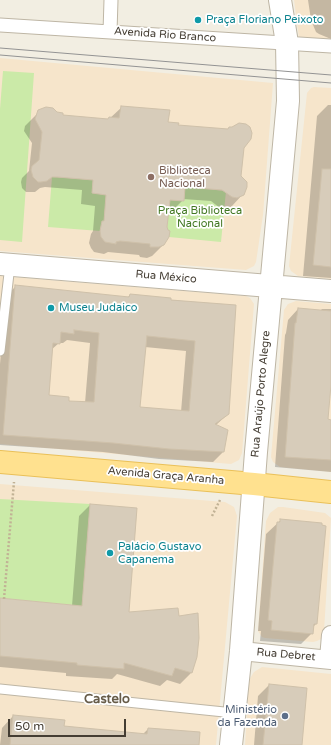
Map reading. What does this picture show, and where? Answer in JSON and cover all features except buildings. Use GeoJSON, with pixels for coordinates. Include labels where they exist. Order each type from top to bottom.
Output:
{"type":"FeatureCollection","features":[{"type":"Feature","properties":{"kind":"main road","name":"Avenida Graça Aranha"},"geometry":{"type":"LineString","coordinates":[[8,462],[331,492]]}},
{"type":"Feature","properties":{"kind":"street"},"geometry":{"type":"LineString","coordinates":[[110,32],[111,0]]}},
{"type":"Feature","properties":{"kind":"street","name":"Rua Araújo Porto Alegre"},"geometry":{"type":"LineString","coordinates":[[232,745],[288,101],[287,43],[280,0]]}},
{"type":"Feature","properties":{"kind":"street","name":"Avenida Rio Branco"},"geometry":{"type":"LineString","coordinates":[[0,24],[331,46]]}},
{"type":"Feature","properties":{"kind":"street","name":"Rua México"},"geometry":{"type":"LineString","coordinates":[[5,265],[331,291]]}},
{"type":"Feature","properties":{"kind":"street"},"geometry":{"type":"LineString","coordinates":[[330,659],[331,635]]}},
{"type":"Feature","properties":{"kind":"street","name":"Rua Debret"},"geometry":{"type":"LineString","coordinates":[[241,651],[330,659]]}},
{"type":"Feature","properties":{"kind":"lane"},"geometry":{"type":"LineString","coordinates":[[0,351],[5,265]]}},
{"type":"Feature","properties":{"kind":"lane"},"geometry":{"type":"LineString","coordinates":[[0,689],[234,713]]}},
{"type":"Feature","properties":{"kind":"path"},"geometry":{"type":"LineString","coordinates":[[4,599],[8,462]]}},
{"type":"Feature","properties":{"kind":"shaded area"},"geometry":{"type":"Polygon","coordinates":[[[294,0],[331,0],[331,43],[299,38],[294,0]]]}},
{"type":"Feature","properties":{"kind":"shaded area"},"geometry":{"type":"Polygon","coordinates":[[[0,58],[273,83],[263,215],[256,262],[254,266],[246,270],[0,251],[0,58]]]}},
{"type":"Feature","properties":{"kind":"shaded area"},"geometry":{"type":"Polygon","coordinates":[[[314,87],[331,88],[331,279],[298,276],[291,271],[289,266],[307,93],[314,87]]]}},
{"type":"Feature","properties":{"kind":"shaded area"},"geometry":{"type":"Polygon","coordinates":[[[0,276],[246,296],[250,298],[254,304],[242,453],[239,460],[231,464],[0,444],[0,276]]]}},
{"type":"Feature","properties":{"kind":"shaded area"},"geometry":{"type":"Polygon","coordinates":[[[296,301],[331,304],[331,472],[280,467],[273,462],[271,457],[284,310],[288,304],[296,301]]]}},
{"type":"Feature","properties":{"kind":"shaded area"},"geometry":{"type":"Polygon","coordinates":[[[0,484],[225,502],[234,507],[237,516],[216,745],[0,745],[0,484]]]}},
{"type":"Feature","properties":{"kind":"shaded area"},"geometry":{"type":"Polygon","coordinates":[[[278,507],[325,513],[331,518],[324,631],[321,639],[317,641],[313,642],[265,638],[262,637],[258,631],[266,521],[270,513],[278,507]]]}},
{"type":"Feature","properties":{"kind":"shaded area"},"geometry":{"type":"Polygon","coordinates":[[[262,667],[331,674],[331,745],[245,745],[249,680],[254,672],[262,667]]]}},
{"type":"Feature","properties":{"kind":"green space"},"geometry":{"type":"Polygon","coordinates":[[[3,71],[34,73],[22,242],[0,240],[0,109],[3,71]]]}},
{"type":"Feature","properties":{"kind":"green space"},"geometry":{"type":"Polygon","coordinates":[[[52,177],[93,180],[92,193],[106,195],[104,221],[101,225],[100,231],[48,227],[52,177]]]}},
{"type":"Feature","properties":{"kind":"green space","name":"Praça Biblioteca Nacional"},"geometry":{"type":"Polygon","coordinates":[[[185,187],[226,191],[221,242],[169,237],[167,227],[170,200],[183,201],[185,187]]]}},
{"type":"Feature","properties":{"kind":"green space"},"geometry":{"type":"Polygon","coordinates":[[[0,499],[90,504],[82,606],[0,598],[0,499]]]}},
{"type":"Feature","properties":{"kind":"tram line"},"geometry":{"type":"LineString","coordinates":[[0,48],[331,75]]}},
{"type":"Feature","properties":{"kind":"tram line"},"geometry":{"type":"LineString","coordinates":[[0,55],[331,83]]}},
{"type":"Feature","properties":{"kind":"place","name":"Praça Floriano Peixoto"},"geometry":{"type":"Point","coordinates":[198,20]}},
{"type":"Feature","properties":{"kind":"place","name":"Biblioteca Nacional"},"geometry":{"type":"Point","coordinates":[151,177]}},
{"type":"Feature","properties":{"kind":"place","name":"Museu Judaico"},"geometry":{"type":"Point","coordinates":[51,308]}},
{"type":"Feature","properties":{"kind":"place","name":"Palácio Gustavo Capanema"},"geometry":{"type":"Point","coordinates":[110,553]}},
{"type":"Feature","properties":{"kind":"place","name":"Ministério da Fazenda"},"geometry":{"type":"Point","coordinates":[285,716]}},
{"type":"Feature","properties":{"kind":"district","name":"Castelo"},"geometry":{"type":"Point","coordinates":[107,700]}}]}
